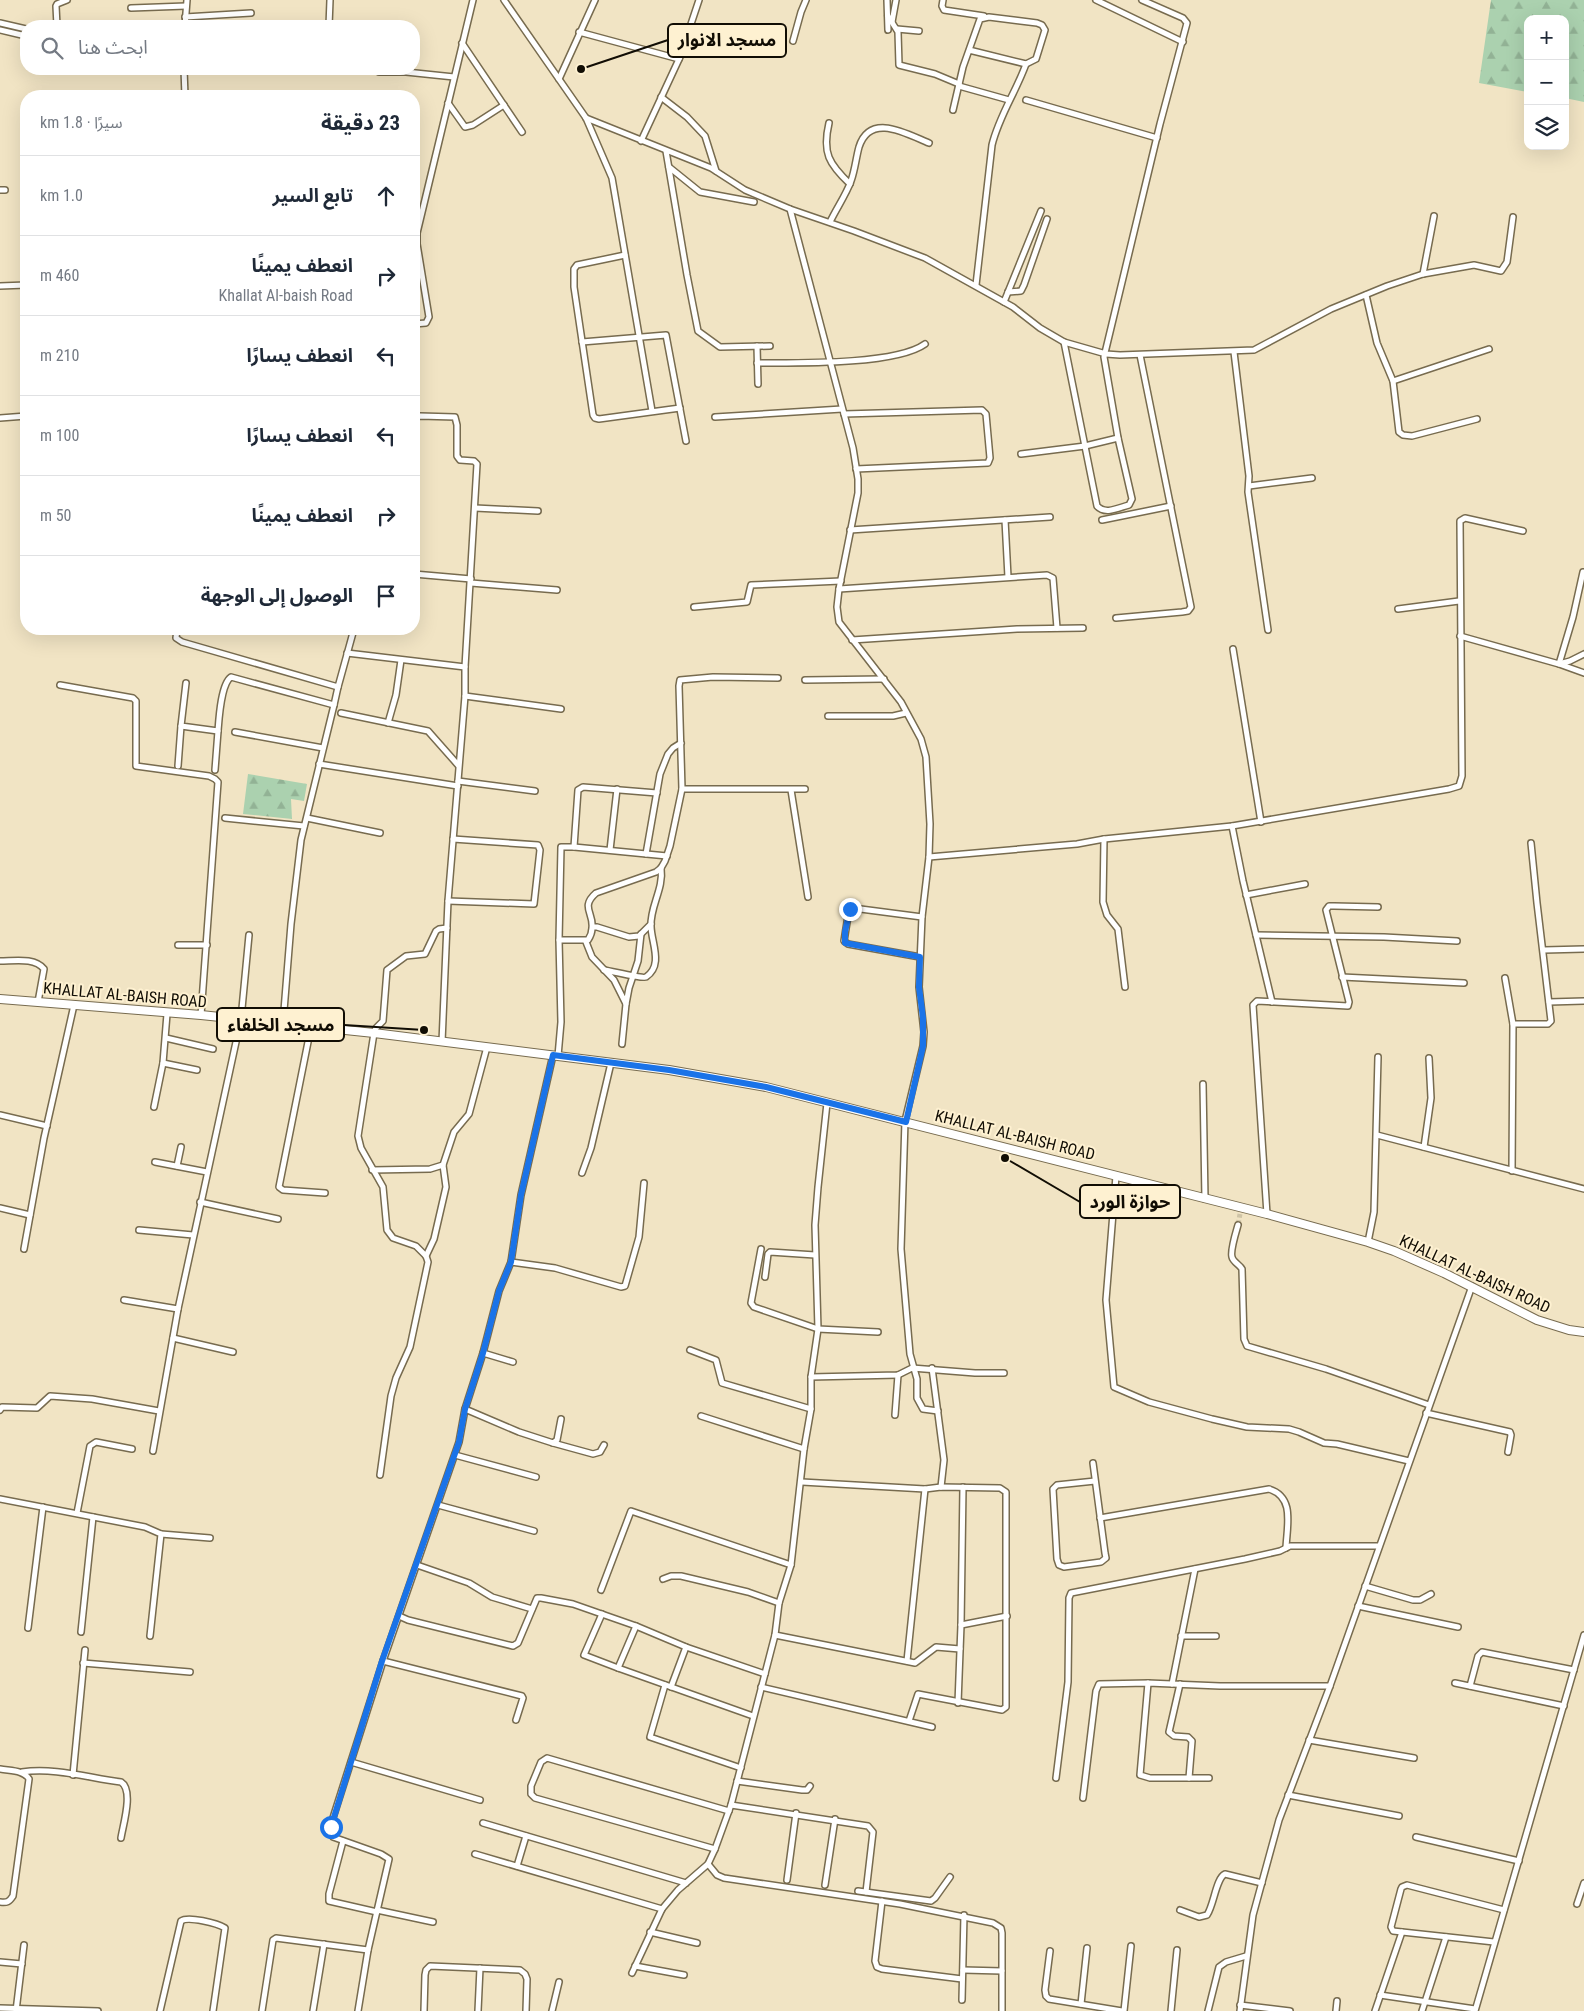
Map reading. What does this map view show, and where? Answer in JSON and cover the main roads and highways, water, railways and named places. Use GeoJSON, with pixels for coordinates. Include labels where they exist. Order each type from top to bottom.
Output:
{"type":"FeatureCollection","features":[{"type":"Feature","properties":{"kind":"tunnel"},"geometry":{"type":"LineString","coordinates":[[1238,1225],[1240,1214]]}},
{"type":"Feature","properties":{"kind":"place","name":"مسجد الانوار"},"geometry":{"type":"Point","coordinates":[581,69]}},
{"type":"Feature","properties":{"kind":"place","name":"مسجد الخلفاء"},"geometry":{"type":"Point","coordinates":[424,1030]}},
{"type":"Feature","properties":{"kind":"place","name":"حوازة الورد"},"geometry":{"type":"Point","coordinates":[1005,1158]}}]}
